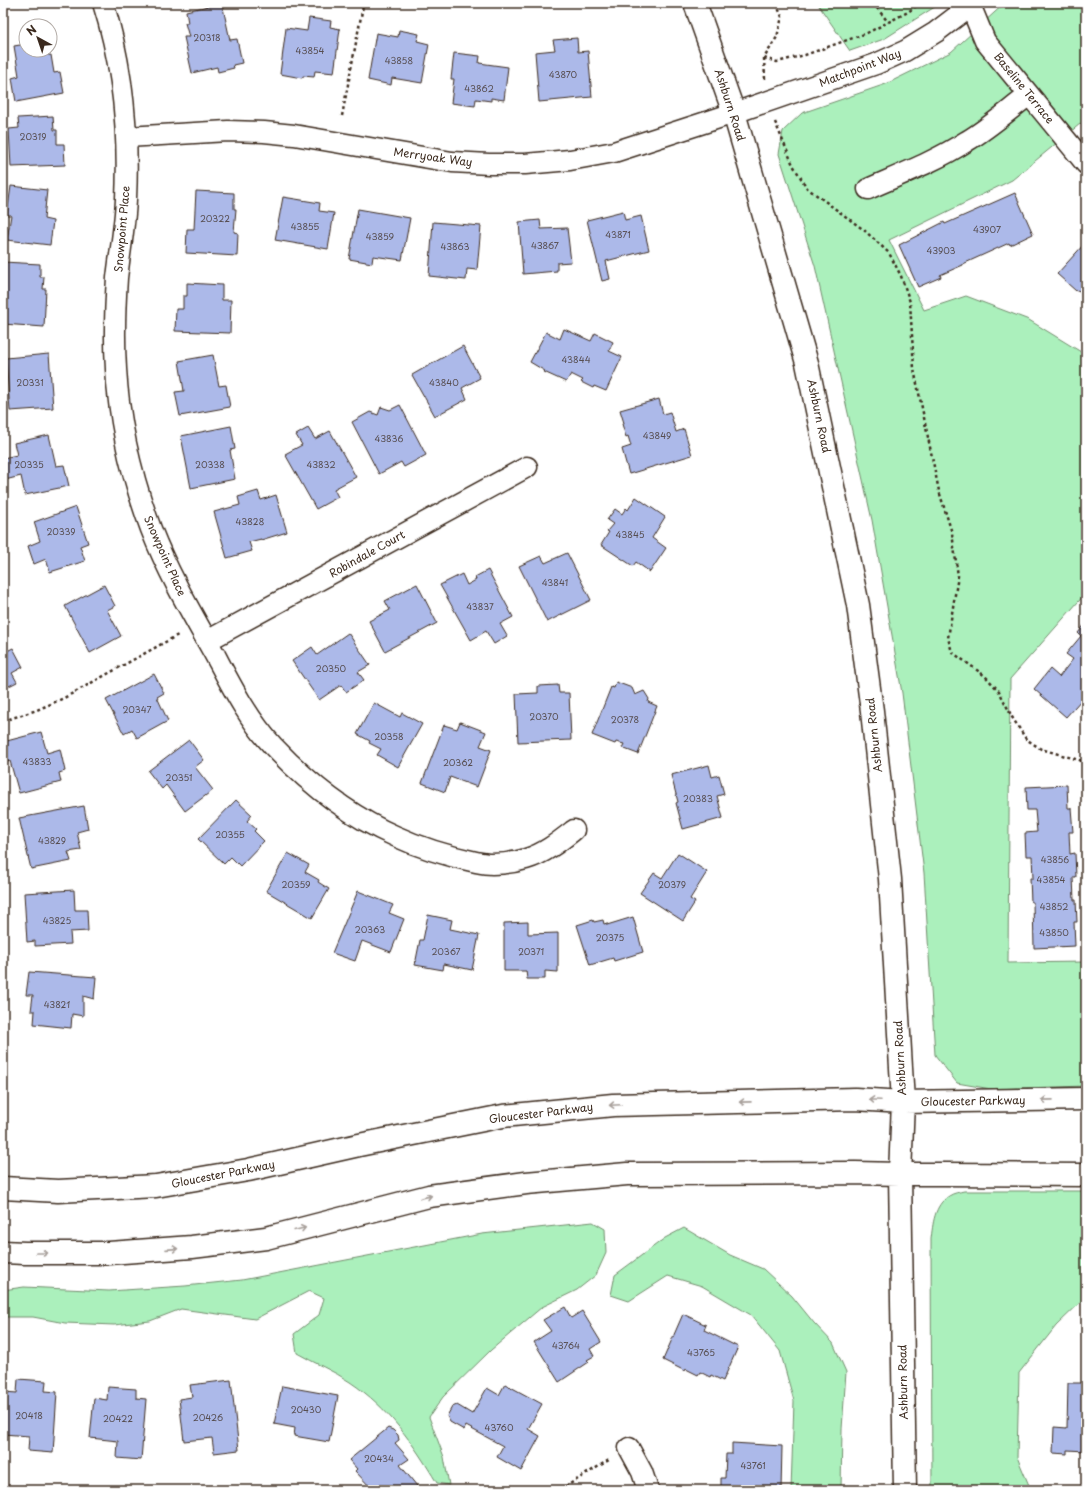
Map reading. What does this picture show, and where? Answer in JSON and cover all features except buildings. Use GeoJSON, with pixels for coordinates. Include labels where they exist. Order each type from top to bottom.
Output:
{"type":"FeatureCollection","features":[{"type":"Feature","properties":{"kind":"main road","name":"Ashburn Road"},"geometry":{"type":"LineString","coordinates":[[694,3],[734,113],[808,363],[858,605],[872,710],[890,879],[903,1102],[900,1174],[905,1490]]}},
{"type":"Feature","properties":{"kind":"main road","name":"Gloucester Parkway"},"geometry":{"type":"LineString","coordinates":[[3,1188],[58,1191],[156,1186],[248,1170],[359,1145],[503,1116],[613,1105],[855,1099],[903,1102],[1086,1099]]}},
{"type":"Feature","properties":{"kind":"main road"},"geometry":{"type":"LineString","coordinates":[[3,1252],[109,1253],[192,1247],[266,1238],[429,1196],[526,1183],[627,1174],[855,1173],[1086,1175]]}},
{"type":"Feature","properties":{"kind":"street","name":"Snowpoint Place"},"geometry":{"type":"LineString","coordinates":[[102,3],[116,54],[123,95],[127,137],[126,200],[117,281],[115,322],[116,370],[122,418],[133,473],[151,528],[172,576],[241,703],[271,744],[311,784],[334,802],[357,817],[382,831],[408,842],[436,852],[492,864],[527,859],[552,847],[574,830]]}},
{"type":"Feature","properties":{"kind":"street","name":"Matchpoint Way"},"geometry":{"type":"LineString","coordinates":[[734,113],[876,64],[905,51],[936,32],[973,5]]}},
{"type":"Feature","properties":{"kind":"street","name":"Baseline Terrace"},"geometry":{"type":"LineString","coordinates":[[973,5],[985,41],[1086,164]]}},
{"type":"Feature","properties":{"kind":"street"},"geometry":{"type":"LineString","coordinates":[[868,189],[931,162],[967,141],[1029,95]]}},
{"type":"Feature","properties":{"kind":"street","name":"Merryoak Way"},"geometry":{"type":"LineString","coordinates":[[127,137],[228,131],[264,132],[294,135],[452,162],[525,164],[570,160],[614,152],[734,113]]}},
{"type":"Feature","properties":{"kind":"street","name":"Robindale Court"},"geometry":{"type":"LineString","coordinates":[[207,642],[527,467]]}},
{"type":"Feature","properties":{"kind":"street"},"geometry":{"type":"LineString","coordinates":[[630,1448],[642,1472],[648,1490]]}},
{"type":"Feature","properties":{"kind":"path"},"geometry":{"type":"LineString","coordinates":[[342,116],[363,6],[362,3]]}},
{"type":"Feature","properties":{"kind":"path"},"geometry":{"type":"LineString","coordinates":[[776,3],[782,17],[777,37],[764,58],[766,102],[793,165],[807,188],[864,230],[889,253],[901,276],[910,302],[914,369],[939,491],[952,533],[958,576],[948,638],[952,652],[985,676],[999,691],[1012,717],[1026,739],[1041,749],[1086,762]]}},
{"type":"Feature","properties":{"kind":"path"},"geometry":{"type":"LineString","coordinates":[[874,3],[888,22]]}},
{"type":"Feature","properties":{"kind":"path"},"geometry":{"type":"LineString","coordinates":[[764,58],[777,62],[805,55],[867,33],[908,12],[920,3]]}},
{"type":"Feature","properties":{"kind":"path"},"geometry":{"type":"LineString","coordinates":[[3,721],[37,710],[64,698],[198,624]]}},
{"type":"Feature","properties":{"kind":"path"},"geometry":{"type":"LineString","coordinates":[[560,1490],[630,1448]]}},
{"type":"Feature","properties":{"kind":"green space"},"geometry":{"type":"Polygon","coordinates":[[[817,3],[941,3],[884,39],[850,51],[817,3]]]}},
{"type":"Feature","properties":{"kind":"green space"},"geometry":{"type":"Polygon","coordinates":[[[1005,3],[1086,3],[1086,119],[1012,180],[889,240],[924,310],[966,296],[1029,320],[1086,355],[1086,593],[1010,679],[1008,963],[1086,962],[1086,1086],[991,1089],[957,1083],[935,1055],[924,873],[902,693],[872,520],[815,266],[779,154],[783,131],[802,113],[886,84],[951,52],[1005,3]]]}},
{"type":"Feature","properties":{"kind":"green space"},"geometry":{"type":"Polygon","coordinates":[[[964,1191],[1086,1191],[1086,1297],[1056,1326],[1019,1373],[1017,1457],[1031,1490],[932,1490],[931,1239],[935,1215],[940,1204],[951,1195],[964,1191]]]}},
{"type":"Feature","properties":{"kind":"green space"},"geometry":{"type":"Polygon","coordinates":[[[593,1222],[605,1229],[606,1253],[596,1275],[577,1290],[542,1307],[491,1350],[443,1397],[429,1417],[444,1457],[449,1485],[437,1483],[409,1440],[377,1403],[344,1378],[297,1353],[294,1334],[319,1315],[324,1298],[309,1291],[255,1319],[181,1309],[150,1321],[114,1325],[65,1323],[33,1317],[3,1317],[3,1290],[24,1287],[109,1291],[185,1286],[242,1280],[482,1234],[593,1222]]]}},
{"type":"Feature","properties":{"kind":"green space"},"geometry":{"type":"Polygon","coordinates":[[[684,1228],[730,1255],[763,1269],[792,1296],[833,1343],[846,1372],[842,1429],[841,1490],[791,1490],[794,1401],[780,1351],[751,1315],[702,1286],[668,1276],[629,1301],[611,1295],[615,1275],[665,1238],[684,1228]]]}}]}
